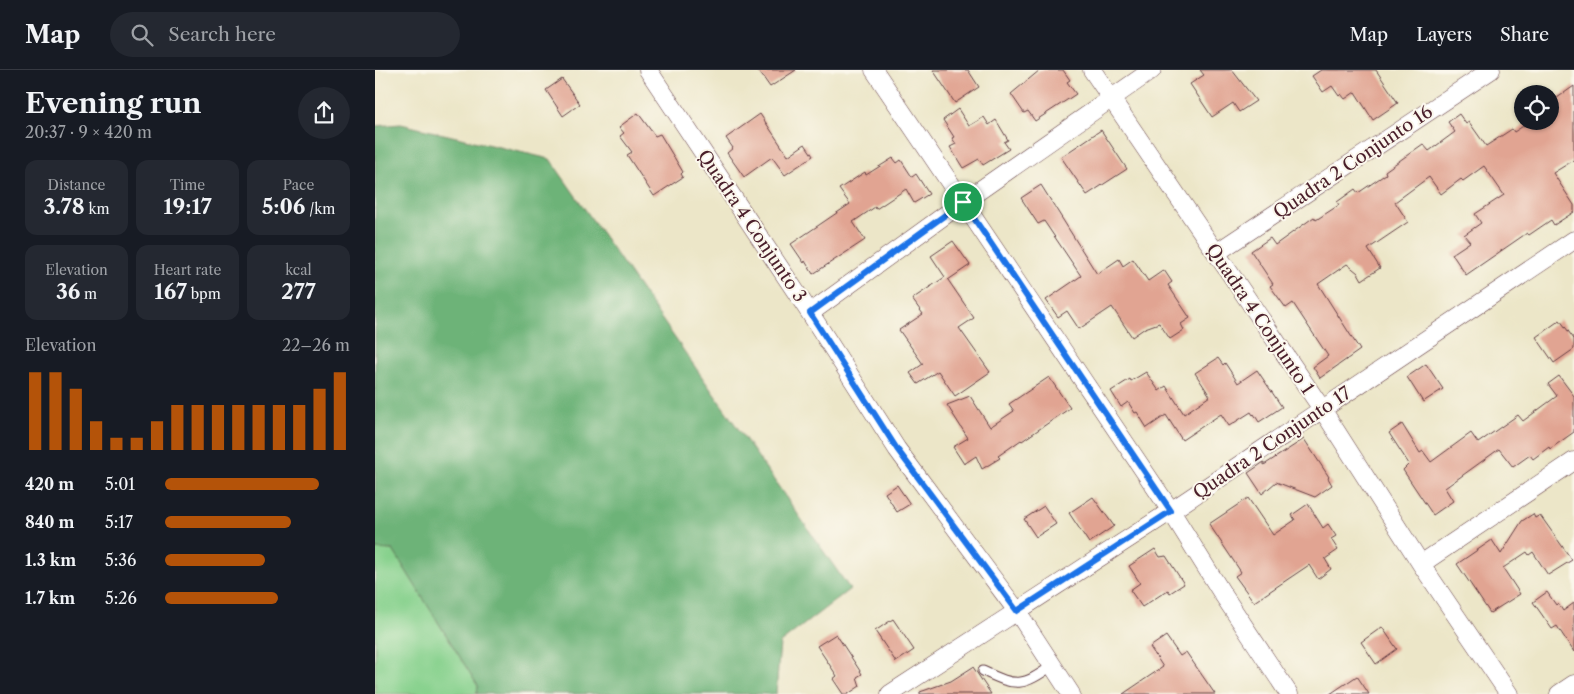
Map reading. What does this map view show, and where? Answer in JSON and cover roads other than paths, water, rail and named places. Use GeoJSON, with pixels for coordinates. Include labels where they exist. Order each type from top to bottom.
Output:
{"type":"FeatureCollection","features":[{"type":"Feature","properties":{"kind":"street"},"geometry":{"type":"LineString","coordinates":[[874,70],[1171,511],[1221,593],[1289,694]]}},
{"type":"Feature","properties":{"kind":"street","name":"Quadra 4 Conjunto 1"},"geometry":{"type":"LineString","coordinates":[[1092,70],[1321,409],[1421,564],[1509,694]]}},
{"type":"Feature","properties":{"kind":"street"},"geometry":{"type":"LineString","coordinates":[[810,313],[963,202],[1152,70]]}},
{"type":"Feature","properties":{"kind":"street","name":"Quadra 2 Conjunto 16"},"geometry":{"type":"LineString","coordinates":[[1215,253],[1491,70]]}},
{"type":"Feature","properties":{"kind":"street","name":"Quadra 4 Conjunto 3"},"geometry":{"type":"LineString","coordinates":[[651,74],[810,313],[897,449],[1017,611],[1071,694]]}},
{"type":"Feature","properties":{"kind":"street","name":"Quadra 2 Conjunto 17"},"geometry":{"type":"LineString","coordinates":[[891,693],[1171,511],[1574,240]]}},
{"type":"Feature","properties":{"kind":"street"},"geometry":{"type":"LineString","coordinates":[[1421,564],[1574,461]]}},
{"type":"Feature","properties":{"kind":"street"},"geometry":{"type":"LineString","coordinates":[[1559,694],[1574,684]]}},
{"type":"Feature","properties":{"kind":"lane"},"geometry":{"type":"LineString","coordinates":[[983,671],[1006,682],[1021,683],[1053,666]]}}]}
